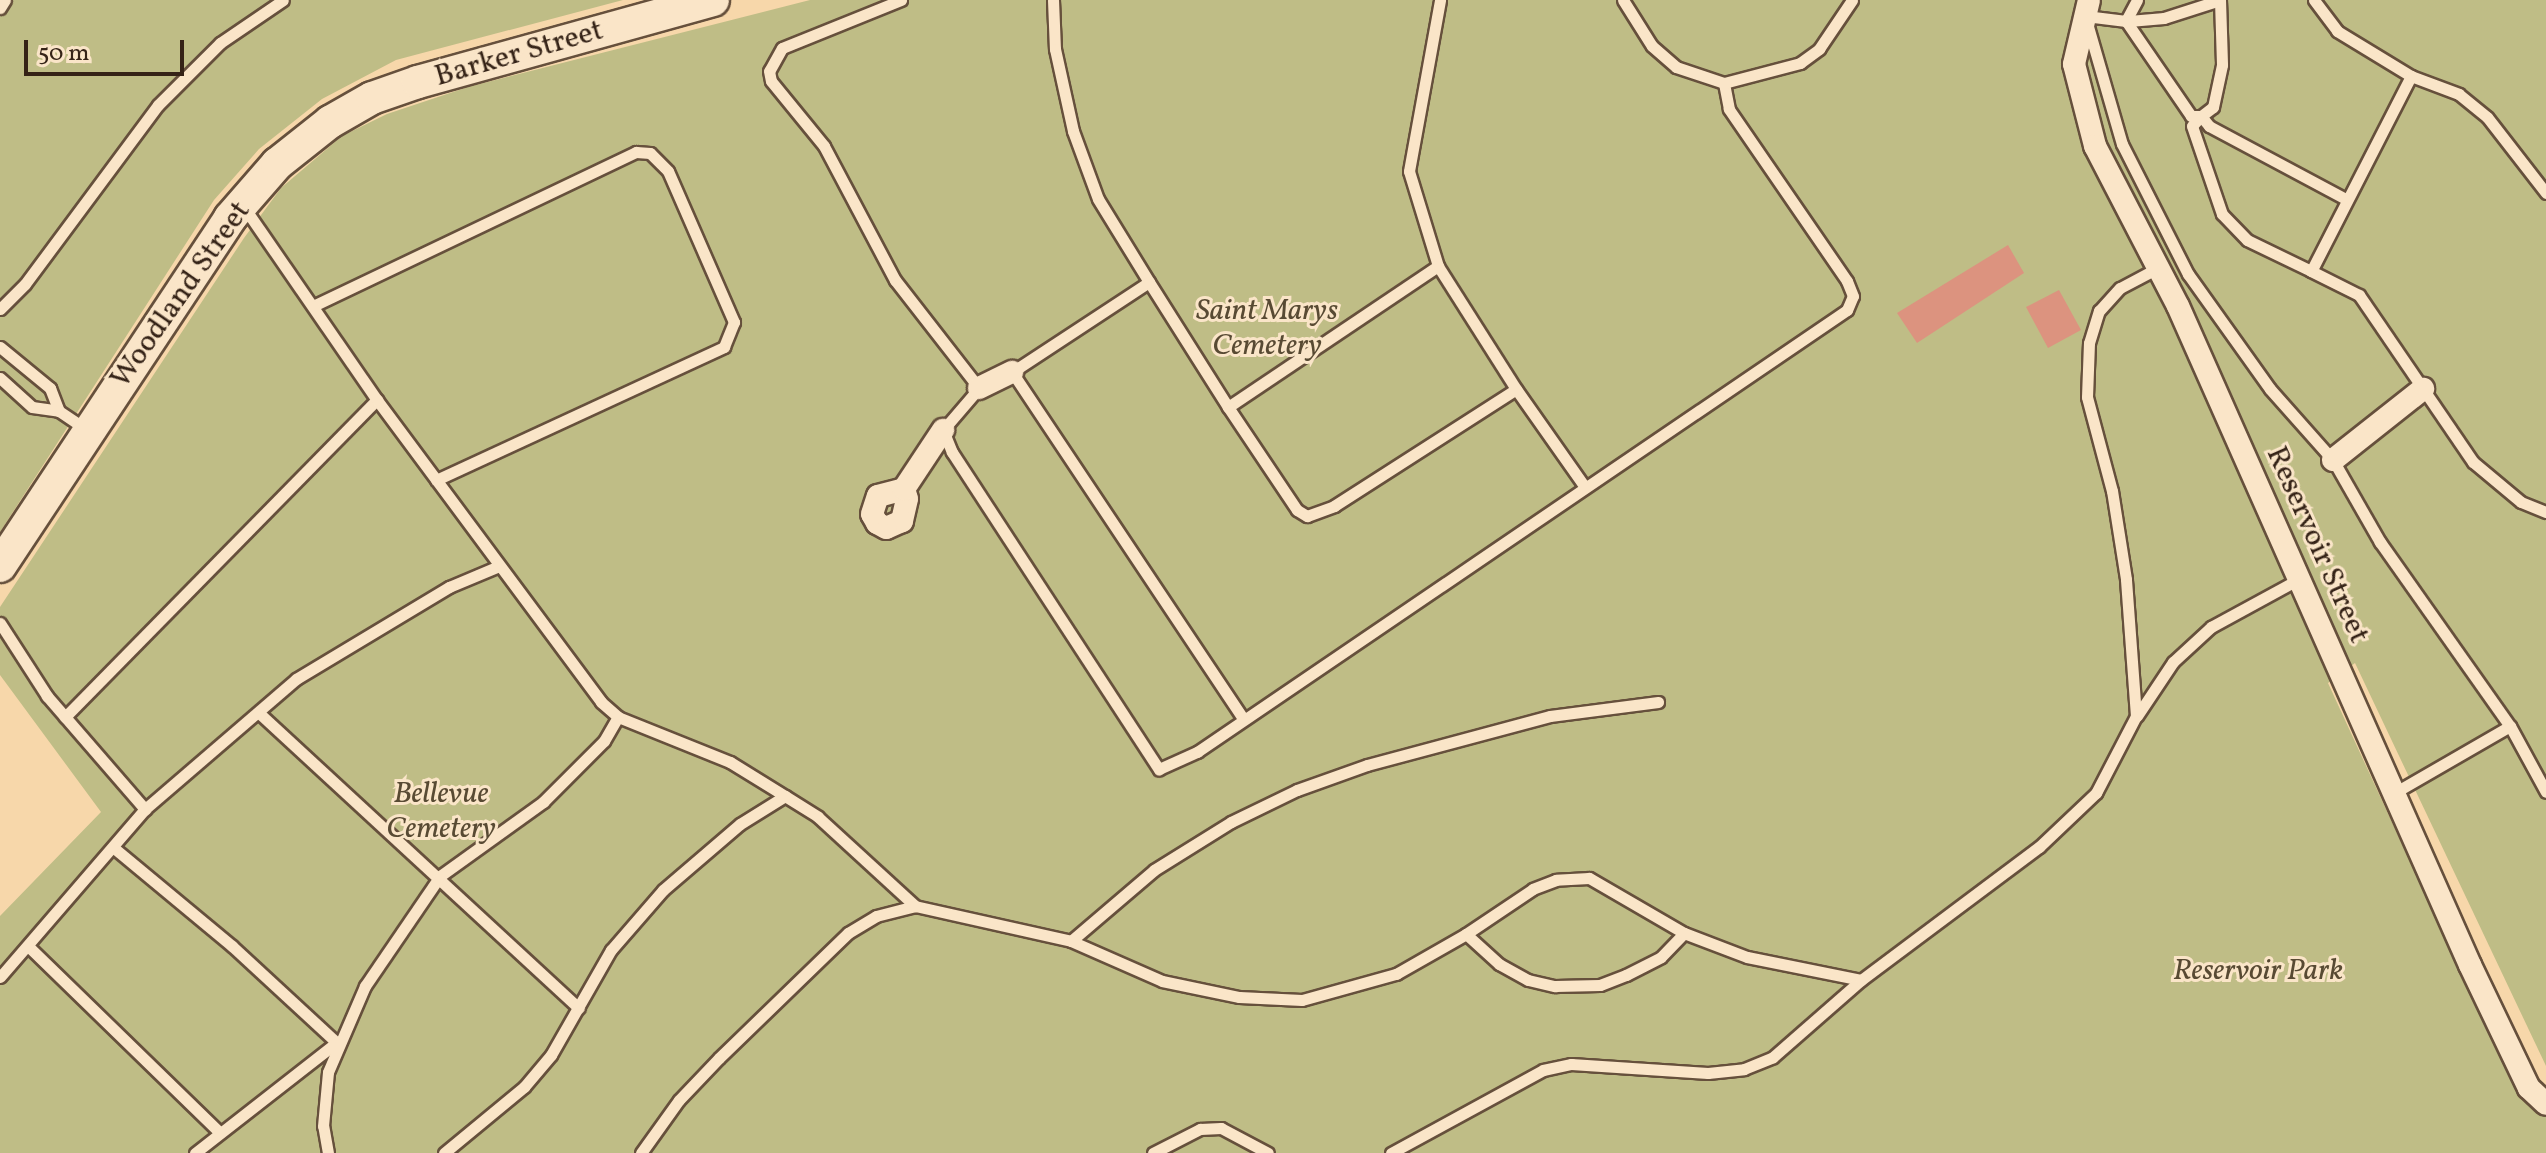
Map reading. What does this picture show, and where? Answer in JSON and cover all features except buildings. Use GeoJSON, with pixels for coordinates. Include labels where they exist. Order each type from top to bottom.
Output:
{"type":"FeatureCollection","features":[{"type":"Feature","properties":{"kind":"main road","name":"Barker Street"},"geometry":{"type":"LineString","coordinates":[[418,82],[654,7],[713,0]]}},
{"type":"Feature","properties":{"kind":"main road","name":"Woodland Street"},"geometry":{"type":"LineString","coordinates":[[0,566],[88,430],[242,204],[277,164],[330,122],[372,98],[418,82]]}},
{"type":"Feature","properties":{"kind":"street","name":"Reservoir Street"},"geometry":{"type":"LineString","coordinates":[[2087,8],[2074,64],[2095,146],[2158,268],[2529,1088],[2546,1104]]}},
{"type":"Feature","properties":{"kind":"street"},"geometry":{"type":"LineString","coordinates":[[979,388],[1012,372]]}},
{"type":"Feature","properties":{"kind":"street"},"geometry":{"type":"LineString","coordinates":[[2333,460],[2423,389]]}},
{"type":"Feature","properties":{"kind":"street"},"geometry":{"type":"LineString","coordinates":[[904,489],[943,430]]}},
{"type":"Feature","properties":{"kind":"lane"},"geometry":{"type":"LineString","coordinates":[[0,8],[5,0]]}},
{"type":"Feature","properties":{"kind":"lane"},"geometry":{"type":"LineString","coordinates":[[0,309],[25,284],[158,105],[220,43],[283,0]]}},
{"type":"Feature","properties":{"kind":"lane"},"geometry":{"type":"LineString","coordinates":[[901,0],[782,48],[769,71],[788,107],[824,146],[895,280],[979,388],[943,430],[990,512],[1159,769],[1197,752],[1847,310],[1853,296],[1729,109],[1724,83]]}},
{"type":"Feature","properties":{"kind":"lane"},"geometry":{"type":"LineString","coordinates":[[1053,0],[1055,49],[1073,131],[1098,199],[1228,407],[1297,510],[1307,516],[1334,506],[1516,389]]}},
{"type":"Feature","properties":{"kind":"lane"},"geometry":{"type":"LineString","coordinates":[[1440,0],[1409,171],[1438,266],[1516,389],[1585,487]]}},
{"type":"Feature","properties":{"kind":"lane"},"geometry":{"type":"LineString","coordinates":[[1623,0],[1652,46],[1676,67],[1724,83],[1800,63],[1819,49],[1852,0]]}},
{"type":"Feature","properties":{"kind":"lane"},"geometry":{"type":"LineString","coordinates":[[2126,21],[2137,0]]}},
{"type":"Feature","properties":{"kind":"lane"},"geometry":{"type":"LineString","coordinates":[[2087,8],[2126,21],[2190,12],[2220,0],[2222,65],[2213,107],[2192,126],[2196,143],[2233,229],[2359,295],[2473,462],[2521,502],[2546,512]]}},
{"type":"Feature","properties":{"kind":"lane"},"geometry":{"type":"LineString","coordinates":[[2314,0],[2337,31],[2411,76],[2459,94],[2487,117],[2546,193]]}},
{"type":"Feature","properties":{"kind":"lane"},"geometry":{"type":"LineString","coordinates":[[2087,8],[2122,144],[2188,274],[2270,389],[2333,460],[2380,542],[2510,726],[2546,792]]}},
{"type":"Feature","properties":{"kind":"lane"},"geometry":{"type":"LineString","coordinates":[[2126,21],[2191,116],[2201,116]]}},
{"type":"Feature","properties":{"kind":"lane"},"geometry":{"type":"LineString","coordinates":[[2311,271],[2411,76]]}},
{"type":"Feature","properties":{"kind":"lane"},"geometry":{"type":"LineString","coordinates":[[2201,116],[2209,126],[2346,199]]}},
{"type":"Feature","properties":{"kind":"lane"},"geometry":{"type":"LineString","coordinates":[[313,306],[636,152],[650,153],[668,171],[734,322],[724,347],[436,480]]}},
{"type":"Feature","properties":{"kind":"lane"},"geometry":{"type":"LineString","coordinates":[[242,204],[377,400],[499,566],[618,717],[730,762],[785,796],[853,847],[915,906]]}},
{"type":"Feature","properties":{"kind":"lane"},"geometry":{"type":"LineString","coordinates":[[1228,407],[1438,266]]}},
{"type":"Feature","properties":{"kind":"lane"},"geometry":{"type":"LineString","coordinates":[[2136,716],[2126,579],[2112,491],[2087,397],[2089,343],[2099,311],[2120,288],[2158,268]]}},
{"type":"Feature","properties":{"kind":"lane"},"geometry":{"type":"LineString","coordinates":[[1149,282],[1012,372],[1243,718]]}},
{"type":"Feature","properties":{"kind":"lane"},"geometry":{"type":"LineString","coordinates":[[0,347],[50,388],[59,411]]}},
{"type":"Feature","properties":{"kind":"lane"},"geometry":{"type":"LineString","coordinates":[[0,378],[32,407],[59,411],[88,430]]}},
{"type":"Feature","properties":{"kind":"lane"},"geometry":{"type":"LineString","coordinates":[[65,717],[377,400]]}},
{"type":"Feature","properties":{"kind":"lane"},"geometry":{"type":"LineString","coordinates":[[0,977],[30,948],[145,809],[296,679],[383,624],[499,566]]}},
{"type":"Feature","properties":{"kind":"lane"},"geometry":{"type":"LineString","coordinates":[[1391,1153],[1543,1070],[1571,1064],[1708,1073],[1744,1069],[1773,1057],[1861,980],[2039,847],[2096,793],[2136,716],[2173,662],[2211,627],[2299,579]]}},
{"type":"Feature","properties":{"kind":"lane"},"geometry":{"type":"LineString","coordinates":[[0,623],[65,717],[145,809]]}},
{"type":"Feature","properties":{"kind":"lane"},"geometry":{"type":"LineString","coordinates":[[1071,941],[1154,870],[1297,790],[1367,765],[1550,716],[1658,702]]}},
{"type":"Feature","properties":{"kind":"lane"},"geometry":{"type":"LineString","coordinates":[[259,713],[440,876],[579,1008]]}},
{"type":"Feature","properties":{"kind":"lane"},"geometry":{"type":"LineString","coordinates":[[328,1153],[323,1126],[337,1043],[365,986],[440,876],[543,802],[604,741],[618,717]]}},
{"type":"Feature","properties":{"kind":"lane"},"geometry":{"type":"LineString","coordinates":[[2394,793],[2510,726]]}},
{"type":"Feature","properties":{"kind":"lane"},"geometry":{"type":"LineString","coordinates":[[444,1153],[524,1087],[579,1008],[611,950],[663,890],[740,824],[785,796]]}},
{"type":"Feature","properties":{"kind":"lane"},"geometry":{"type":"LineString","coordinates":[[114,848],[232,946],[337,1043]]}},
{"type":"Feature","properties":{"kind":"lane"},"geometry":{"type":"LineString","coordinates":[[641,1153],[679,1100],[828,951],[876,916],[915,906],[1071,941],[1162,981],[1239,997],[1302,1000],[1396,974],[1466,934],[1533,889],[1556,880],[1589,878],[1684,933],[1747,957],[1861,980]]}},
{"type":"Feature","properties":{"kind":"lane"},"geometry":{"type":"LineString","coordinates":[[1466,934],[1499,964],[1528,980],[1555,986],[1600,985],[1626,975],[1661,957],[1684,933]]}},
{"type":"Feature","properties":{"kind":"lane"},"geometry":{"type":"LineString","coordinates":[[30,948],[182,1090],[220,1133]]}},
{"type":"Feature","properties":{"kind":"lane"},"geometry":{"type":"LineString","coordinates":[[195,1153],[337,1043]]}},
{"type":"Feature","properties":{"kind":"lane"},"geometry":{"type":"LineString","coordinates":[[1153,1153],[1200,1129],[1221,1128],[1268,1153]]}},
{"type":"Feature","properties":{"kind":"green space"},"geometry":{"type":"Polygon","coordinates":[[[0,0],[623,0],[396,60],[322,99],[259,149],[214,200],[0,532],[0,0]]]}},
{"type":"Feature","properties":{"kind":"green space","name":"Bellevue Cemetery"},"geometry":{"type":"Polygon","coordinates":[[[810,0],[2546,0],[2546,1066],[2355,663],[2328,683],[2470,992],[2512,1076],[2546,1117],[2546,1153],[0,1153],[0,916],[101,812],[0,675],[0,607],[244,238],[281,188],[342,136],[387,114],[468,87],[810,0]]]}},
{"type":"Feature","properties":{"kind":"park label","name":"Saint Marys Cemetery"},"geometry":{"type":"Point","coordinates":[1267,328]}},
{"type":"Feature","properties":{"kind":"park label","name":"Reservoir Park"},"geometry":{"type":"Point","coordinates":[2258,971]}}]}
